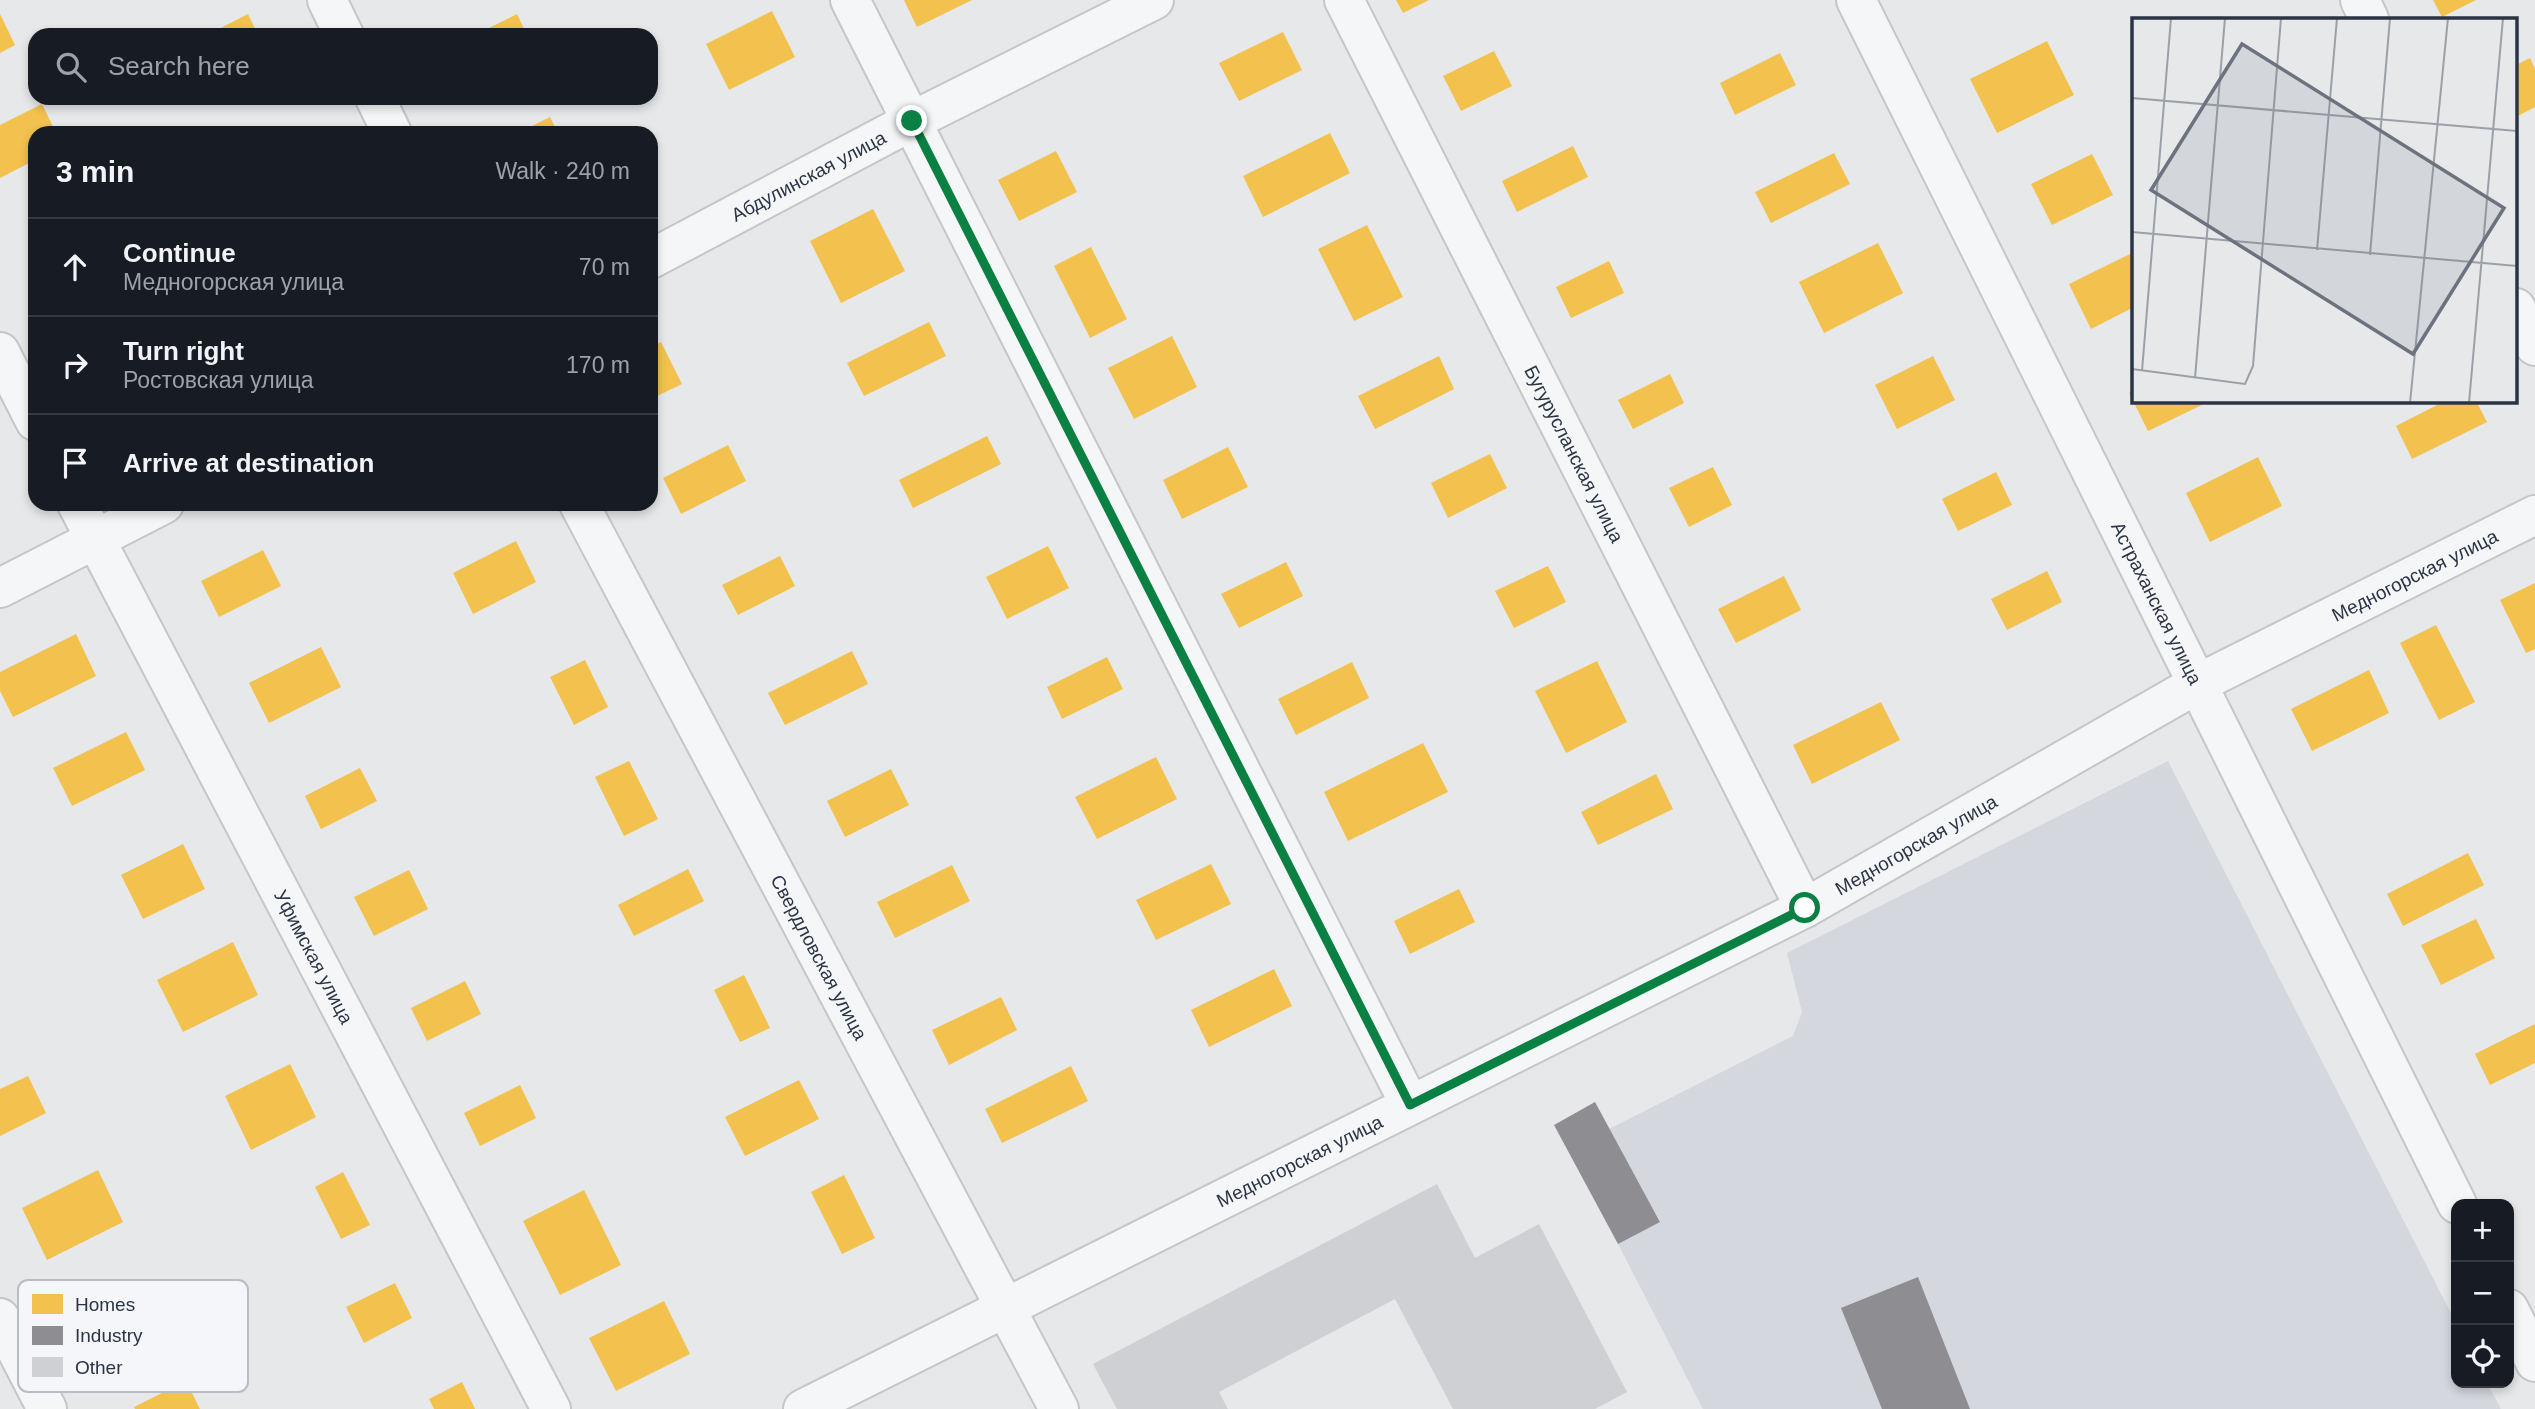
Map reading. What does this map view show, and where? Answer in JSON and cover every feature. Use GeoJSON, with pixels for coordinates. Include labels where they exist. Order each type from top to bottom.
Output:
{"type":"FeatureCollection","features":[{"type":"Feature","properties":{"kind":"street"},"geometry":{"type":"LineString","coordinates":[[327,0],[341,28]]}},
{"type":"Feature","properties":{"kind":"street"},"geometry":{"type":"LineString","coordinates":[[850,0],[1410,1105]]}},
{"type":"Feature","properties":{"kind":"street","name":"Абдулинская улица"},"geometry":{"type":"LineString","coordinates":[[658,255],[912,121],[1154,0]]}},
{"type":"Feature","properties":{"kind":"street","name":"Бугурусланская улица"},"geometry":{"type":"LineString","coordinates":[[1344,0],[1805,908]]}},
{"type":"Feature","properties":{"kind":"street","name":"Астраханская улица"},"geometry":{"type":"LineString","coordinates":[[1856,0],[2455,1199]]}},
{"type":"Feature","properties":{"kind":"street"},"geometry":{"type":"LineString","coordinates":[[2360,0],[2369,18]]}},
{"type":"Feature","properties":{"kind":"street"},"geometry":{"type":"LineString","coordinates":[[378,105],[388,126]]}},
{"type":"Feature","properties":{"kind":"street"},"geometry":{"type":"LineString","coordinates":[[2518,312],[2535,346]]}},
{"type":"Feature","properties":{"kind":"street"},"geometry":{"type":"LineString","coordinates":[[0,352],[28,407]]}},
{"type":"Feature","properties":{"kind":"street","name":"Уфимская улица"},"geometry":{"type":"LineString","coordinates":[[82,511],[551,1409]]}},
{"type":"Feature","properties":{"kind":"street"},"geometry":{"type":"LineString","coordinates":[[0,588],[150,511]]}},
{"type":"Feature","properties":{"kind":"street","name":"Свердловская улица"},"geometry":{"type":"LineString","coordinates":[[583,511],[1059,1409]]}},
{"type":"Feature","properties":{"kind":"street","name":"Медногорская улица"},"geometry":{"type":"LineString","coordinates":[[803,1409],[1805,908],[2199,683],[2535,515]]}},
{"type":"Feature","properties":{"kind":"street"},"geometry":{"type":"LineString","coordinates":[[0,1318],[18,1353]]}},
{"type":"Feature","properties":{"kind":"street"},"geometry":{"type":"LineString","coordinates":[[2514,1319],[2535,1362]]}},
{"type":"Feature","properties":{"kind":"street"},"geometry":{"type":"LineString","coordinates":[[38,1392],[47,1409]]}},
{"type":"Feature","properties":{"kind":"shaded area"},"geometry":{"type":"Polygon","coordinates":[[[2168,761],[2451,1313],[2451,1388],[2490,1388],[2501,1409],[1703,1409],[1618,1244],[1660,1221],[1609,1129],[1793,1036],[1802,1012],[1787,953],[2168,761]]]}},
{"type":"Feature","properties":{"kind":"building: Homes"},"geometry":{"type":"Polygon","coordinates":[[[904,0],[972,0],[917,27],[904,0]]]}},
{"type":"Feature","properties":{"kind":"building: Homes"},"geometry":{"type":"Polygon","coordinates":[[[1396,0],[1429,0],[1403,13],[1396,0]]]}},
{"type":"Feature","properties":{"kind":"building: Homes"},"geometry":{"type":"Polygon","coordinates":[[[2433,0],[2476,0],[2442,17],[2433,0]]]}},
{"type":"Feature","properties":{"kind":"building: Homes"},"geometry":{"type":"Polygon","coordinates":[[[772,11],[795,57],[729,90],[706,44],[772,11]]]}},
{"type":"Feature","properties":{"kind":"building: Homes"},"geometry":{"type":"Polygon","coordinates":[[[0,14],[15,45],[0,53],[0,14]]]}},
{"type":"Feature","properties":{"kind":"building: Homes"},"geometry":{"type":"Polygon","coordinates":[[[248,14],[255,28],[221,28],[248,14]]]}},
{"type":"Feature","properties":{"kind":"building: Homes"},"geometry":{"type":"Polygon","coordinates":[[[517,14],[524,28],[489,28],[517,14]]]}},
{"type":"Feature","properties":{"kind":"building: Homes"},"geometry":{"type":"Polygon","coordinates":[[[1283,32],[1302,70],[1239,101],[1219,63],[1283,32]]]}},
{"type":"Feature","properties":{"kind":"building: Homes"},"geometry":{"type":"Polygon","coordinates":[[[2047,41],[2074,95],[1997,133],[1970,79],[2047,41]]]}},
{"type":"Feature","properties":{"kind":"building: Homes"},"geometry":{"type":"Polygon","coordinates":[[[1494,51],[1512,86],[1461,111],[1443,76],[1494,51]]]}},
{"type":"Feature","properties":{"kind":"building: Homes"},"geometry":{"type":"Polygon","coordinates":[[[1780,53],[1796,85],[1735,115],[1720,83],[1780,53]]]}},
{"type":"Feature","properties":{"kind":"building: Homes"},"geometry":{"type":"Polygon","coordinates":[[[2530,58],[2535,69],[2535,107],[2518,116],[2518,64],[2530,58]]]}},
{"type":"Feature","properties":{"kind":"building: Homes"},"geometry":{"type":"Polygon","coordinates":[[[42,105],[53,126],[28,126],[28,164],[0,178],[0,125],[42,105]]]}},
{"type":"Feature","properties":{"kind":"building: Homes"},"geometry":{"type":"Polygon","coordinates":[[[550,117],[554,126],[532,126],[550,117]]]}},
{"type":"Feature","properties":{"kind":"building: Homes"},"geometry":{"type":"Polygon","coordinates":[[[1330,133],[1350,173],[1263,217],[1243,176],[1330,133]]]}},
{"type":"Feature","properties":{"kind":"building: Homes"},"geometry":{"type":"Polygon","coordinates":[[[1573,146],[1588,177],[1517,212],[1502,181],[1573,146]]]}},
{"type":"Feature","properties":{"kind":"building: Homes"},"geometry":{"type":"Polygon","coordinates":[[[1056,151],[1077,192],[1019,221],[998,180],[1056,151]]]}},
{"type":"Feature","properties":{"kind":"building: Homes"},"geometry":{"type":"Polygon","coordinates":[[[1834,153],[1850,184],[1771,223],[1755,192],[1834,153]]]}},
{"type":"Feature","properties":{"kind":"building: Homes"},"geometry":{"type":"Polygon","coordinates":[[[2092,154],[2113,195],[2052,225],[2031,184],[2092,154]]]}},
{"type":"Feature","properties":{"kind":"building: Homes"},"geometry":{"type":"Polygon","coordinates":[[[873,209],[905,271],[841,303],[810,241],[873,209]]]}},
{"type":"Feature","properties":{"kind":"building: Homes"},"geometry":{"type":"Polygon","coordinates":[[[1367,225],[1403,297],[1354,321],[1318,249],[1367,225]]]}},
{"type":"Feature","properties":{"kind":"building: Homes"},"geometry":{"type":"Polygon","coordinates":[[[1878,243],[1903,293],[1824,333],[1799,282],[1878,243]]]}},
{"type":"Feature","properties":{"kind":"building: Homes"},"geometry":{"type":"Polygon","coordinates":[[[1091,247],[1127,319],[1090,338],[1054,266],[1091,247]]]}},
{"type":"Feature","properties":{"kind":"building: Homes"},"geometry":{"type":"Polygon","coordinates":[[[2132,253],[2132,308],[2091,329],[2069,284],[2132,253]]]}},
{"type":"Feature","properties":{"kind":"building: Homes"},"geometry":{"type":"Polygon","coordinates":[[[1609,261],[1624,293],[1571,318],[1556,287],[1609,261]]]}},
{"type":"Feature","properties":{"kind":"building: Homes"},"geometry":{"type":"Polygon","coordinates":[[[929,322],[946,356],[864,396],[847,363],[929,322]]]}},
{"type":"Feature","properties":{"kind":"building: Homes"},"geometry":{"type":"Polygon","coordinates":[[[1172,336],[1197,387],[1134,419],[1108,368],[1172,336]]]}},
{"type":"Feature","properties":{"kind":"building: Homes"},"geometry":{"type":"Polygon","coordinates":[[[661,342],[682,384],[658,396],[658,344],[661,342]]]}},
{"type":"Feature","properties":{"kind":"building: Homes"},"geometry":{"type":"Polygon","coordinates":[[[1439,356],[1454,389],[1375,429],[1358,396],[1439,356]]]}},
{"type":"Feature","properties":{"kind":"building: Homes"},"geometry":{"type":"Polygon","coordinates":[[[1933,356],[1955,400],[1897,429],[1875,385],[1933,356]]]}},
{"type":"Feature","properties":{"kind":"building: Homes"},"geometry":{"type":"Polygon","coordinates":[[[1670,374],[1684,403],[1633,429],[1618,400],[1670,374]]]}},
{"type":"Feature","properties":{"kind":"building: Homes"},"geometry":{"type":"Polygon","coordinates":[[[2134,402],[2208,402],[2148,431],[2134,402]]]}},
{"type":"Feature","properties":{"kind":"building: Homes"},"geometry":{"type":"Polygon","coordinates":[[[2443,402],[2477,402],[2487,422],[2412,459],[2396,426],[2443,402]]]}},
{"type":"Feature","properties":{"kind":"building: Homes"},"geometry":{"type":"Polygon","coordinates":[[[987,436],[1001,464],[913,508],[899,480],[987,436]]]}},
{"type":"Feature","properties":{"kind":"building: Homes"},"geometry":{"type":"Polygon","coordinates":[[[728,445],[746,481],[681,514],[663,478],[728,445]]]}},
{"type":"Feature","properties":{"kind":"building: Homes"},"geometry":{"type":"Polygon","coordinates":[[[1228,447],[1248,487],[1182,519],[1163,480],[1228,447]]]}},
{"type":"Feature","properties":{"kind":"building: Homes"},"geometry":{"type":"Polygon","coordinates":[[[1490,454],[1507,488],[1448,518],[1431,483],[1490,454]]]}},
{"type":"Feature","properties":{"kind":"building: Homes"},"geometry":{"type":"Polygon","coordinates":[[[2258,457],[2282,506],[2210,542],[2186,493],[2258,457]]]}},
{"type":"Feature","properties":{"kind":"building: Homes"},"geometry":{"type":"Polygon","coordinates":[[[1713,467],[1732,505],[1689,527],[1669,488],[1713,467]]]}},
{"type":"Feature","properties":{"kind":"building: Homes"},"geometry":{"type":"Polygon","coordinates":[[[1996,472],[2012,505],[1958,531],[1942,499],[1996,472]]]}},
{"type":"Feature","properties":{"kind":"building: Homes"},"geometry":{"type":"Polygon","coordinates":[[[516,541],[536,582],[473,614],[453,573],[516,541]]]}},
{"type":"Feature","properties":{"kind":"building: Homes"},"geometry":{"type":"Polygon","coordinates":[[[1048,546],[1069,588],[1007,619],[986,577],[1048,546]]]}},
{"type":"Feature","properties":{"kind":"building: Homes"},"geometry":{"type":"Polygon","coordinates":[[[263,550],[281,586],[219,617],[201,581],[263,550]]]}},
{"type":"Feature","properties":{"kind":"building: Homes"},"geometry":{"type":"Polygon","coordinates":[[[780,556],[795,586],[738,615],[722,585],[780,556]]]}},
{"type":"Feature","properties":{"kind":"building: Homes"},"geometry":{"type":"Polygon","coordinates":[[[1286,562],[1303,596],[1239,628],[1221,594],[1286,562]]]}},
{"type":"Feature","properties":{"kind":"building: Homes"},"geometry":{"type":"Polygon","coordinates":[[[1548,566],[1566,602],[1514,628],[1495,591],[1548,566]]]}},
{"type":"Feature","properties":{"kind":"building: Homes"},"geometry":{"type":"Polygon","coordinates":[[[2047,571],[2062,602],[2007,630],[1991,599],[2047,571]]]}},
{"type":"Feature","properties":{"kind":"building: Homes"},"geometry":{"type":"Polygon","coordinates":[[[1784,576],[1801,610],[1736,643],[1718,609],[1784,576]]]}},
{"type":"Feature","properties":{"kind":"building: Homes"},"geometry":{"type":"Polygon","coordinates":[[[2535,583],[2535,649],[2526,653],[2500,600],[2535,583]]]}},
{"type":"Feature","properties":{"kind":"building: Homes"},"geometry":{"type":"Polygon","coordinates":[[[2436,625],[2475,702],[2439,720],[2400,643],[2436,625]]]}},
{"type":"Feature","properties":{"kind":"building: Homes"},"geometry":{"type":"Polygon","coordinates":[[[76,634],[96,676],[13,717],[0,691],[0,672],[76,634]]]}},
{"type":"Feature","properties":{"kind":"building: Homes"},"geometry":{"type":"Polygon","coordinates":[[[321,647],[341,687],[269,723],[249,683],[321,647]]]}},
{"type":"Feature","properties":{"kind":"building: Homes"},"geometry":{"type":"Polygon","coordinates":[[[852,651],[868,684],[785,725],[768,693],[852,651]]]}},
{"type":"Feature","properties":{"kind":"building: Homes"},"geometry":{"type":"Polygon","coordinates":[[[1107,657],[1123,689],[1062,719],[1047,687],[1107,657]]]}},
{"type":"Feature","properties":{"kind":"building: Homes"},"geometry":{"type":"Polygon","coordinates":[[[585,660],[608,707],[574,725],[550,677],[585,660]]]}},
{"type":"Feature","properties":{"kind":"building: Homes"},"geometry":{"type":"Polygon","coordinates":[[[1597,661],[1627,722],[1566,753],[1535,691],[1597,661]]]}},
{"type":"Feature","properties":{"kind":"building: Homes"},"geometry":{"type":"Polygon","coordinates":[[[1352,662],[1369,698],[1296,735],[1278,699],[1352,662]]]}},
{"type":"Feature","properties":{"kind":"building: Homes"},"geometry":{"type":"Polygon","coordinates":[[[2369,670],[2389,713],[2312,751],[2291,709],[2369,670]]]}},
{"type":"Feature","properties":{"kind":"building: Homes"},"geometry":{"type":"Polygon","coordinates":[[[1881,702],[1900,740],[1812,784],[1793,745],[1881,702]]]}},
{"type":"Feature","properties":{"kind":"building: Homes"},"geometry":{"type":"Polygon","coordinates":[[[126,732],[145,770],[72,806],[53,768],[126,732]]]}},
{"type":"Feature","properties":{"kind":"building: Homes"},"geometry":{"type":"Polygon","coordinates":[[[1423,743],[1448,792],[1348,841],[1324,792],[1423,743]]]}},
{"type":"Feature","properties":{"kind":"building: Homes"},"geometry":{"type":"Polygon","coordinates":[[[1156,757],[1177,799],[1097,839],[1075,797],[1156,757]]]}},
{"type":"Feature","properties":{"kind":"building: Homes"},"geometry":{"type":"Polygon","coordinates":[[[629,761],[658,819],[624,836],[595,777],[629,761]]]}},
{"type":"Feature","properties":{"kind":"building: Homes"},"geometry":{"type":"Polygon","coordinates":[[[360,768],[377,801],[321,829],[305,796],[360,768]]]}},
{"type":"Feature","properties":{"kind":"building: Homes"},"geometry":{"type":"Polygon","coordinates":[[[891,769],[909,805],[845,837],[827,801],[891,769]]]}},
{"type":"Feature","properties":{"kind":"building: Homes"},"geometry":{"type":"Polygon","coordinates":[[[1656,774],[1673,809],[1598,845],[1581,812],[1656,774]]]}},
{"type":"Feature","properties":{"kind":"building: Homes"},"geometry":{"type":"Polygon","coordinates":[[[183,844],[205,889],[143,919],[121,875],[183,844]]]}},
{"type":"Feature","properties":{"kind":"building: Homes"},"geometry":{"type":"Polygon","coordinates":[[[2468,853],[2484,885],[2403,926],[2387,894],[2468,853]]]}},
{"type":"Feature","properties":{"kind":"building: Homes"},"geometry":{"type":"Polygon","coordinates":[[[1211,864],[1231,904],[1156,940],[1136,900],[1211,864]]]}},
{"type":"Feature","properties":{"kind":"building: Homes"},"geometry":{"type":"Polygon","coordinates":[[[952,865],[970,901],[895,938],[877,902],[952,865]]]}},
{"type":"Feature","properties":{"kind":"building: Homes"},"geometry":{"type":"Polygon","coordinates":[[[688,869],[704,901],[634,936],[618,905],[688,869]]]}},
{"type":"Feature","properties":{"kind":"building: Homes"},"geometry":{"type":"Polygon","coordinates":[[[409,870],[428,909],[374,936],[354,897],[409,870]]]}},
{"type":"Feature","properties":{"kind":"building: Homes"},"geometry":{"type":"Polygon","coordinates":[[[1459,889],[1475,922],[1410,954],[1394,921],[1459,889]]]}},
{"type":"Feature","properties":{"kind":"building: Homes"},"geometry":{"type":"Polygon","coordinates":[[[2476,919],[2495,958],[2441,985],[2421,945],[2476,919]]]}},
{"type":"Feature","properties":{"kind":"building: Homes"},"geometry":{"type":"Polygon","coordinates":[[[233,942],[258,995],[183,1032],[157,980],[233,942]]]}},
{"type":"Feature","properties":{"kind":"building: Homes"},"geometry":{"type":"Polygon","coordinates":[[[1274,969],[1292,1006],[1209,1047],[1191,1010],[1274,969]]]}},
{"type":"Feature","properties":{"kind":"building: Homes"},"geometry":{"type":"Polygon","coordinates":[[[744,975],[770,1028],[740,1042],[714,990],[744,975]]]}},
{"type":"Feature","properties":{"kind":"building: Homes"},"geometry":{"type":"Polygon","coordinates":[[[465,981],[481,1014],[427,1041],[411,1008],[465,981]]]}},
{"type":"Feature","properties":{"kind":"building: Homes"},"geometry":{"type":"Polygon","coordinates":[[[1001,997],[1017,1030],[949,1065],[932,1030],[1001,997]]]}},
{"type":"Feature","properties":{"kind":"building: Homes"},"geometry":{"type":"Polygon","coordinates":[[[2535,1024],[2535,1063],[2490,1085],[2475,1054],[2535,1024]]]}},
{"type":"Feature","properties":{"kind":"building: Homes"},"geometry":{"type":"Polygon","coordinates":[[[290,1064],[316,1117],[251,1150],[225,1096],[290,1064]]]}},
{"type":"Feature","properties":{"kind":"building: Homes"},"geometry":{"type":"Polygon","coordinates":[[[1071,1066],[1088,1101],[1002,1143],[985,1109],[1071,1066]]]}},
{"type":"Feature","properties":{"kind":"building: Homes"},"geometry":{"type":"Polygon","coordinates":[[[28,1076],[46,1113],[0,1136],[0,1089],[28,1076]]]}},
{"type":"Feature","properties":{"kind":"building: Homes"},"geometry":{"type":"Polygon","coordinates":[[[799,1080],[819,1119],[745,1156],[725,1117],[799,1080]]]}},
{"type":"Feature","properties":{"kind":"building: Homes"},"geometry":{"type":"Polygon","coordinates":[[[520,1085],[536,1118],[480,1146],[464,1113],[520,1085]]]}},
{"type":"Feature","properties":{"kind":"building: Homes"},"geometry":{"type":"Polygon","coordinates":[[[98,1170],[123,1222],[47,1260],[22,1208],[98,1170]]]}},
{"type":"Feature","properties":{"kind":"building: Homes"},"geometry":{"type":"Polygon","coordinates":[[[343,1172],[370,1225],[341,1239],[315,1187],[343,1172]]]}},
{"type":"Feature","properties":{"kind":"building: Homes"},"geometry":{"type":"Polygon","coordinates":[[[844,1175],[875,1238],[842,1254],[811,1192],[844,1175]]]}},
{"type":"Feature","properties":{"kind":"building: Homes"},"geometry":{"type":"Polygon","coordinates":[[[584,1190],[621,1265],[560,1295],[523,1221],[584,1190]]]}},
{"type":"Feature","properties":{"kind":"building: Homes"},"geometry":{"type":"Polygon","coordinates":[[[395,1283],[412,1318],[364,1343],[346,1307],[395,1283]]]}},
{"type":"Feature","properties":{"kind":"building: Homes"},"geometry":{"type":"Polygon","coordinates":[[[664,1301],[690,1354],[616,1391],[589,1338],[664,1301]]]}},
{"type":"Feature","properties":{"kind":"building: Homes"},"geometry":{"type":"Polygon","coordinates":[[[462,1382],[475,1409],[434,1409],[429,1399],[462,1382]]]}},
{"type":"Feature","properties":{"kind":"building: Homes"},"geometry":{"type":"Polygon","coordinates":[[[164,1392],[192,1392],[200,1409],[135,1409],[134,1407],[164,1392]]]}},
{"type":"Feature","properties":{"kind":"building: Industry"},"geometry":{"type":"Polygon","coordinates":[[[1595,1102],[1660,1222],[1618,1244],[1554,1125],[1595,1102]]]}},
{"type":"Feature","properties":{"kind":"building: Industry"},"geometry":{"type":"Polygon","coordinates":[[[1918,1277],[1970,1409],[1882,1409],[1841,1308],[1918,1277]]]}},
{"type":"Feature","properties":{"kind":"building: Other"},"geometry":{"type":"Polygon","coordinates":[[[1437,1184],[1475,1258],[1539,1224],[1627,1392],[1595,1409],[1453,1409],[1395,1299],[1219,1392],[1228,1409],[1117,1409],[1093,1364],[1437,1184]]]}},
{"type":"Feature","properties":{"kind":"route"},"geometry":{"type":"LineString","coordinates":[[912,121],[1410,1105],[1805,908]]}}]}
